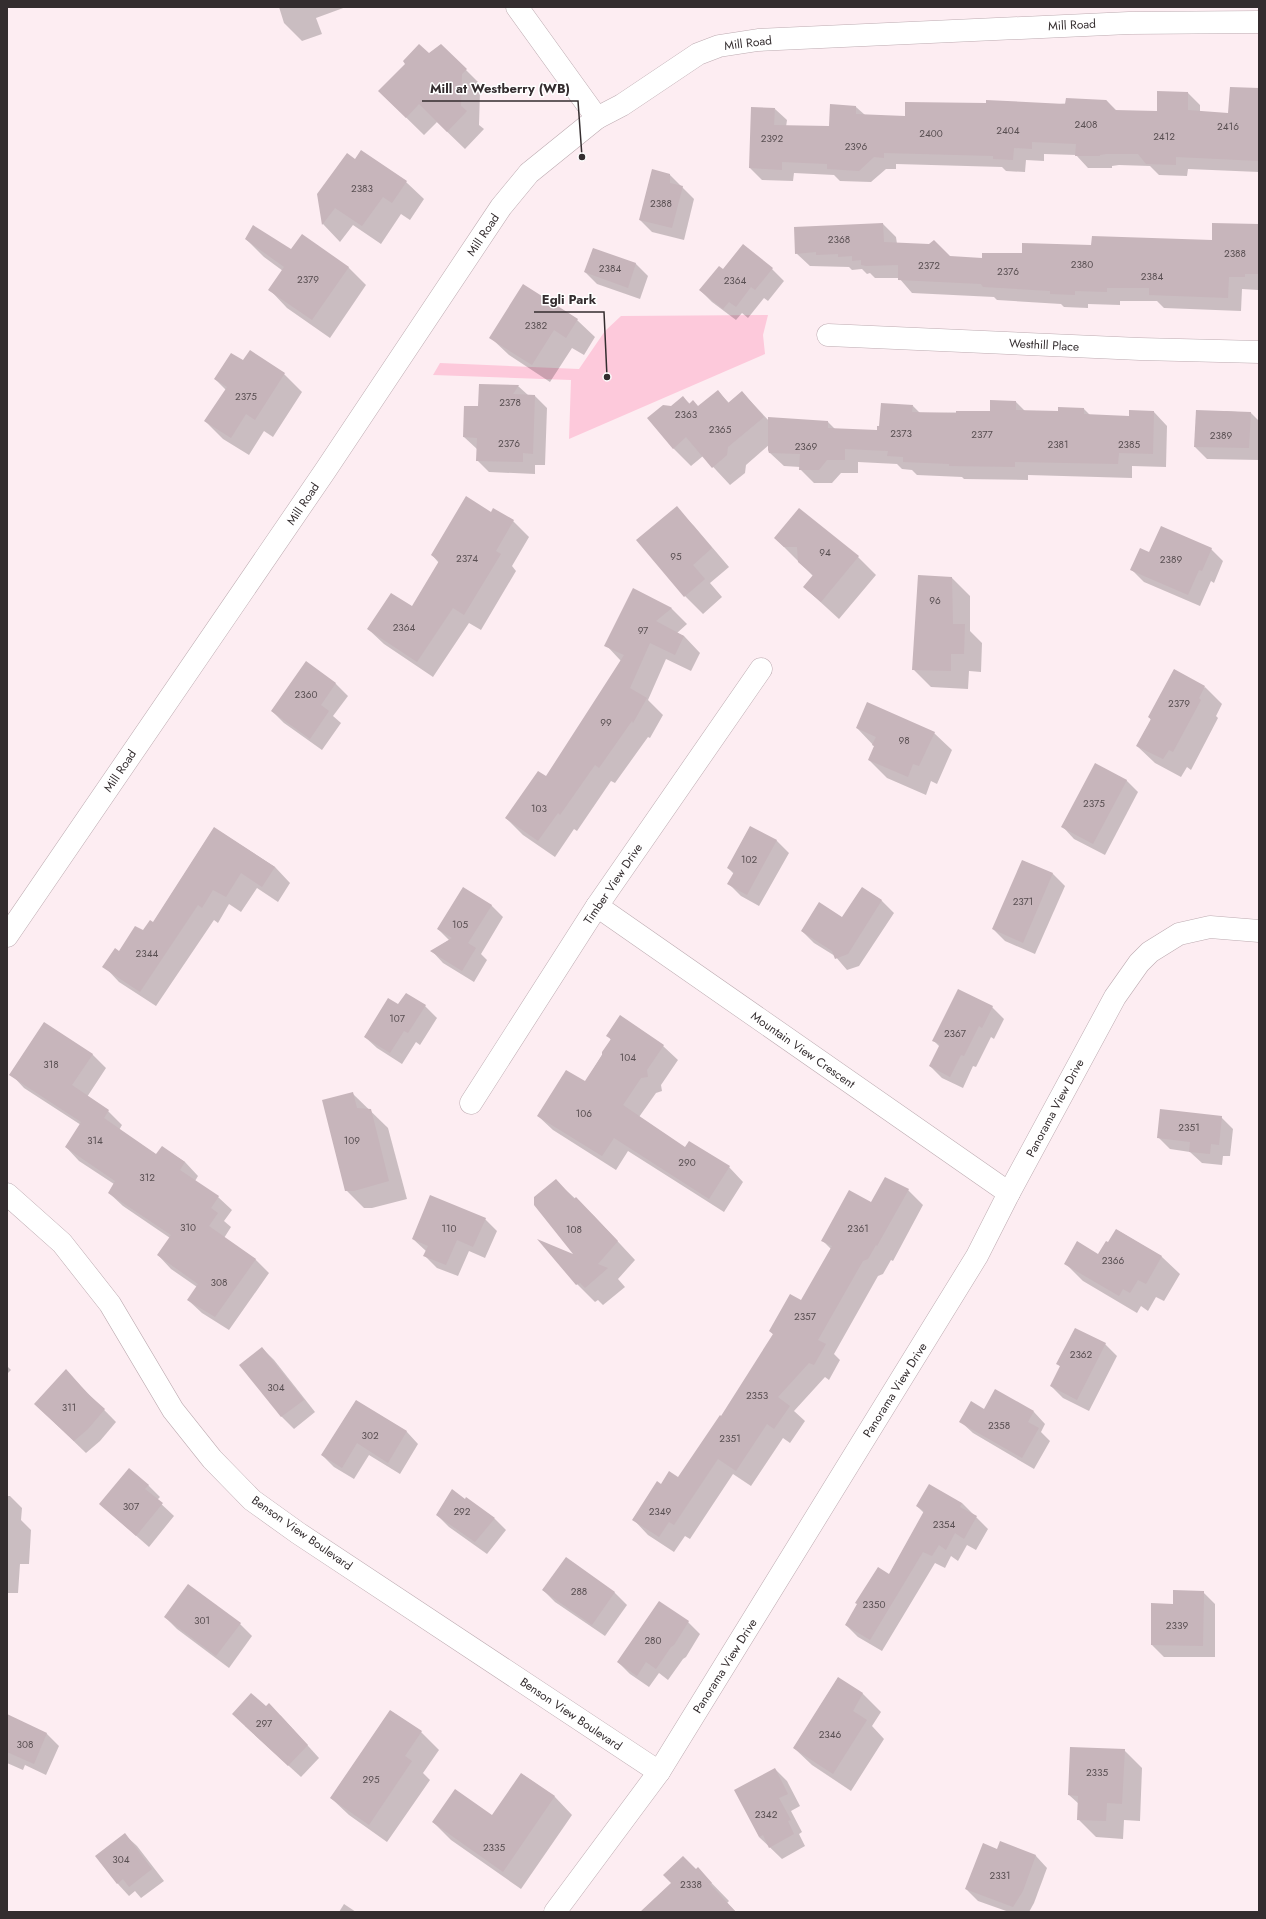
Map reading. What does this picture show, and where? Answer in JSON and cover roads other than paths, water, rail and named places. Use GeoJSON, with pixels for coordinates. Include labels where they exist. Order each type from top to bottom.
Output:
{"type":"FeatureCollection","features":[{"type":"Feature","properties":{"kind":"street"},"geometry":{"type":"LineString","coordinates":[[517,7],[597,118]]}},
{"type":"Feature","properties":{"kind":"street","name":"Mill Road"},"geometry":{"type":"LineString","coordinates":[[7,936],[325,472],[501,207],[529,174],[597,118],[622,105],[698,54],[719,46],[758,40],[1129,22],[1259,22]]}},
{"type":"Feature","properties":{"kind":"street","name":"Westhill Place"},"geometry":{"type":"LineString","coordinates":[[828,335],[1140,349],[1259,352]]}},
{"type":"Feature","properties":{"kind":"street","name":"Timber View Drive"},"geometry":{"type":"LineString","coordinates":[[471,1103],[597,906],[761,669]]}},
{"type":"Feature","properties":{"kind":"street","name":"Mountain View Crescent"},"geometry":{"type":"LineString","coordinates":[[597,906],[1009,1193]]}},
{"type":"Feature","properties":{"kind":"street","name":"Panorama View Drive"},"geometry":{"type":"LineString","coordinates":[[556,1912],[659,1772],[977,1256],[1009,1193],[1115,997],[1139,963],[1150,952],[1179,934],[1210,927],[1259,931]]}},
{"type":"Feature","properties":{"kind":"street","name":"Benson View Boulevard"},"geometry":{"type":"LineString","coordinates":[[7,1194],[62,1244],[72,1256],[110,1304],[173,1410],[212,1459],[252,1500],[298,1533],[659,1772]]}},
{"type":"Feature","properties":{"kind":"place","name":"Mill at Westberry (WB)"},"geometry":{"type":"Point","coordinates":[582,157]}},
{"type":"Feature","properties":{"kind":"place","name":"Egli Park"},"geometry":{"type":"Point","coordinates":[607,377]}}]}
